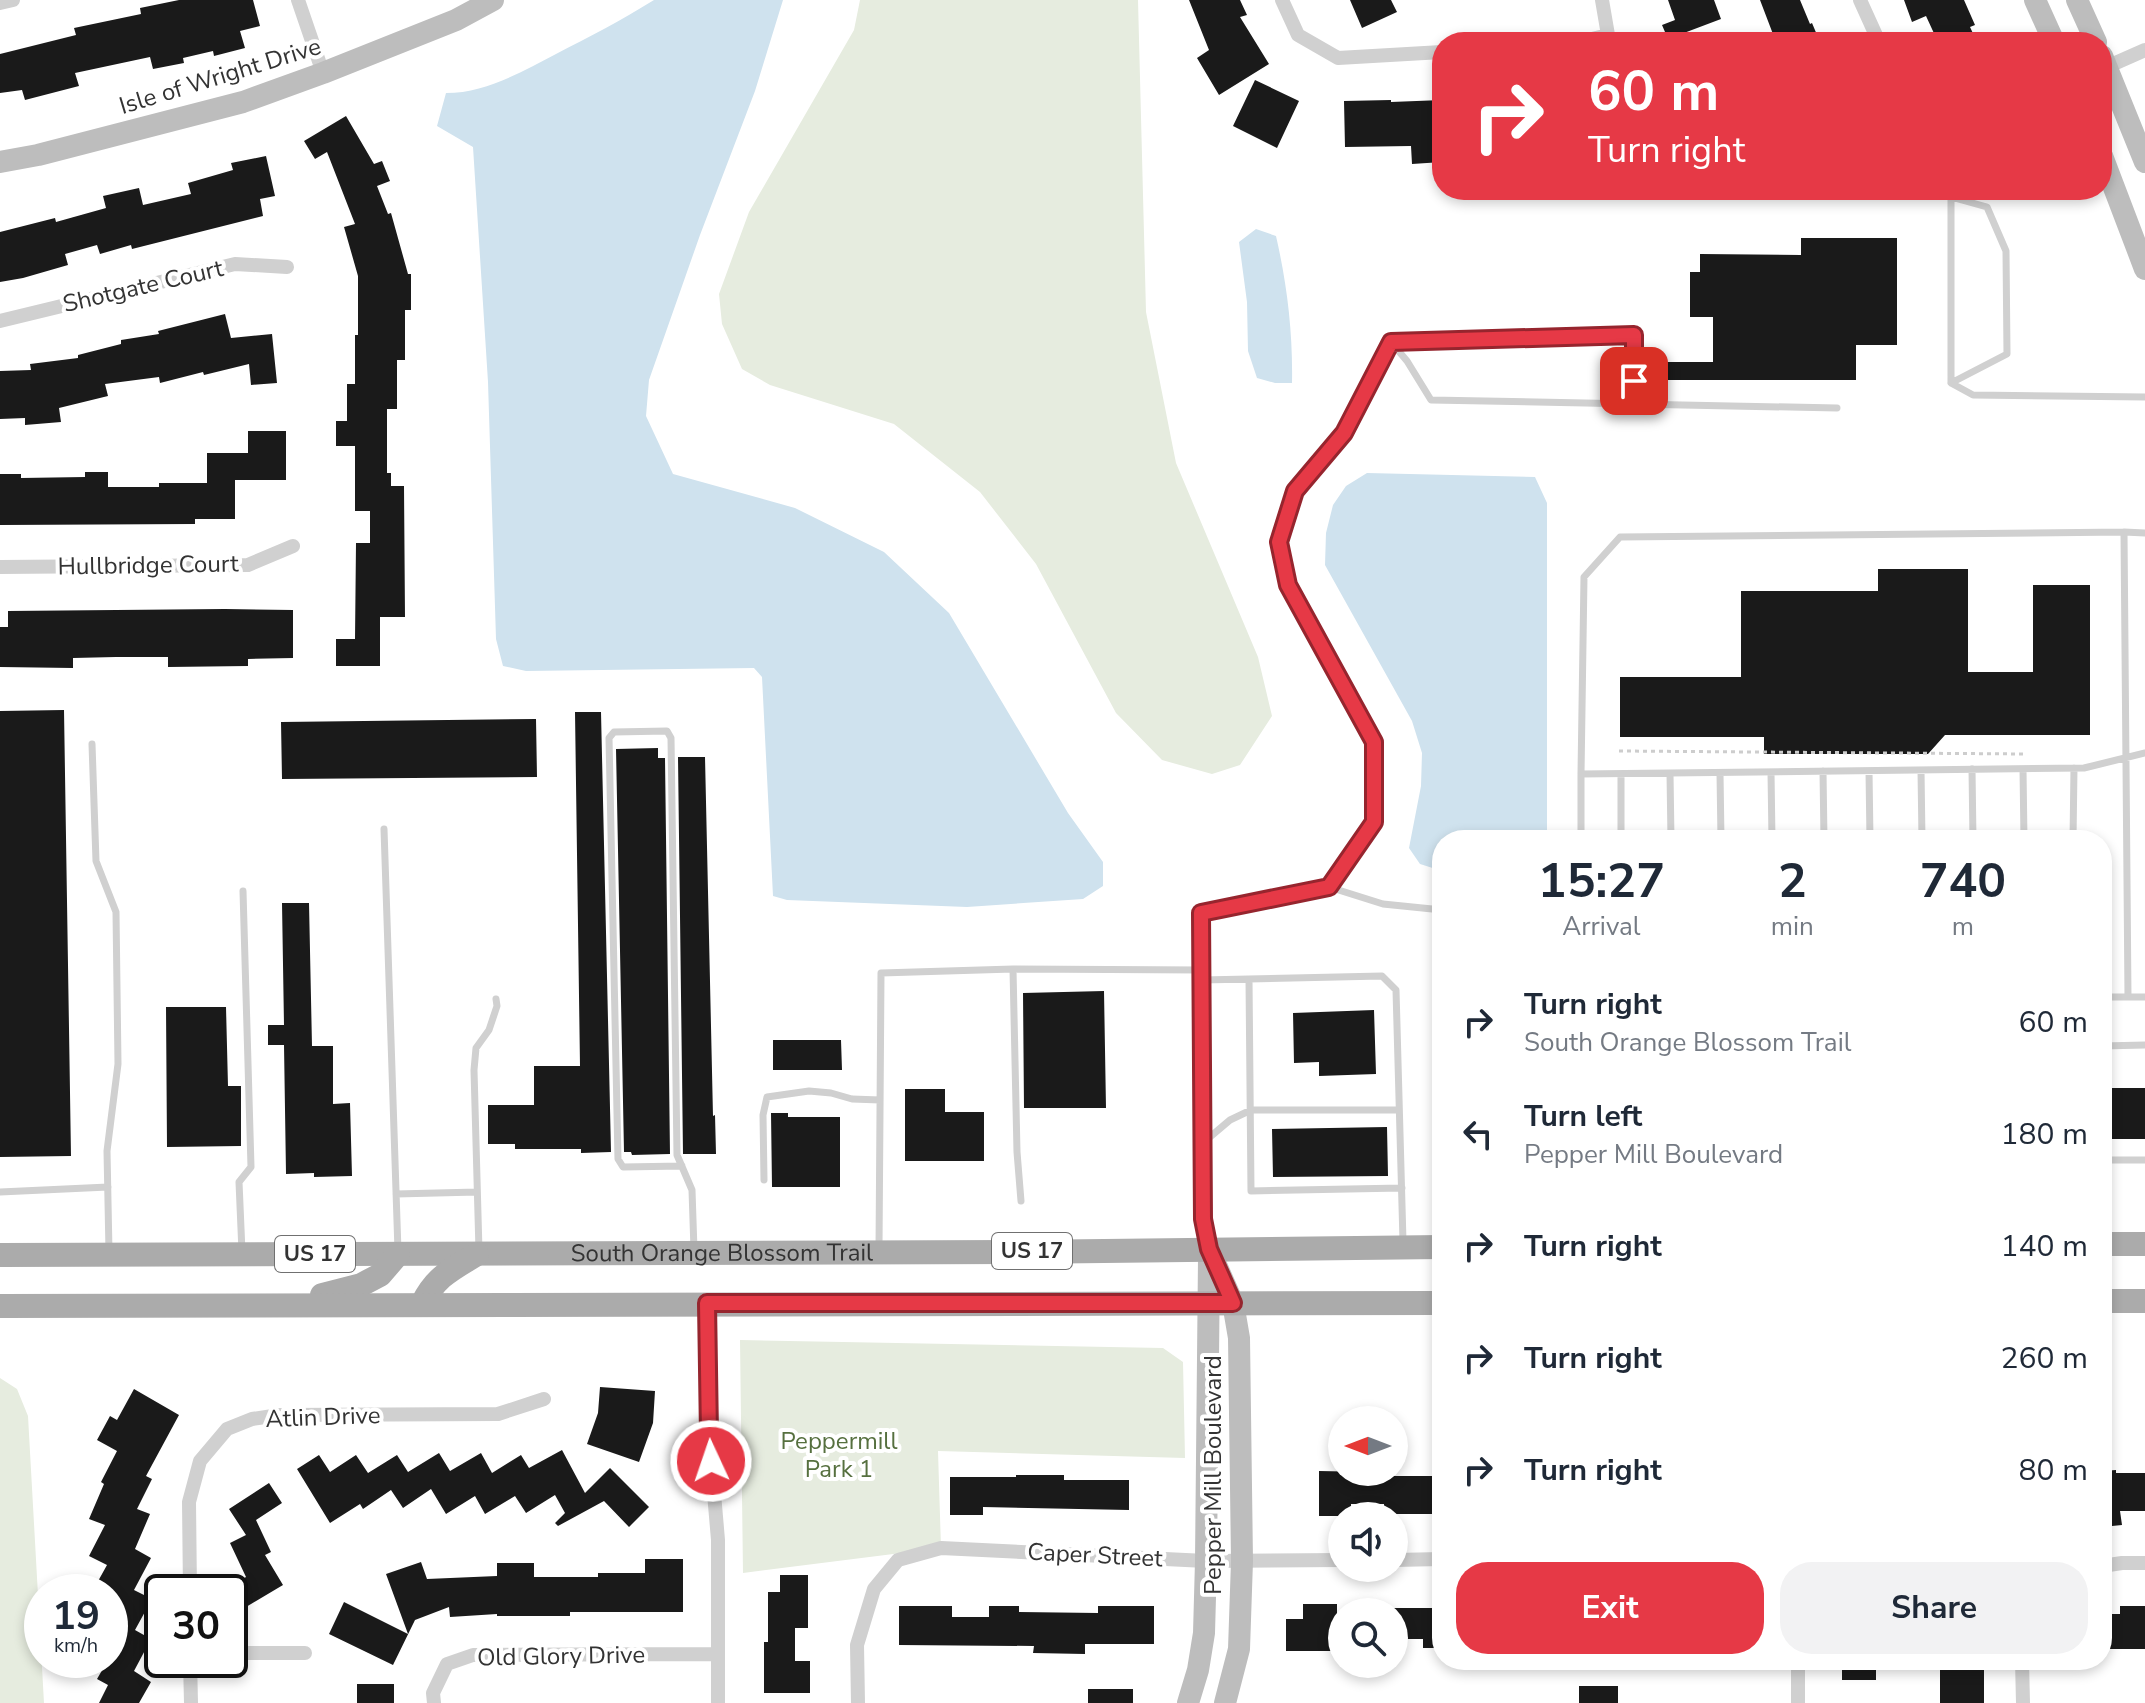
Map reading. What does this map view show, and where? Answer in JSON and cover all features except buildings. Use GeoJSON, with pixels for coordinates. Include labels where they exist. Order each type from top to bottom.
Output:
{"type":"FeatureCollection","features":[{"type":"Feature","properties":{"kind":"main road"},"geometry":{"type":"LineString","coordinates":[[2112,1244],[2145,1244]]}},
{"type":"Feature","properties":{"kind":"main road","name":"South Orange Blossom Trail"},"geometry":{"type":"LineString","coordinates":[[0,1255],[1020,1252],[1432,1247]]}},
{"type":"Feature","properties":{"kind":"main road"},"geometry":{"type":"LineString","coordinates":[[422,1304],[431,1287],[446,1272],[479,1253]]}},
{"type":"Feature","properties":{"kind":"main road"},"geometry":{"type":"LineString","coordinates":[[284,1305],[361,1285],[380,1275],[398,1254]]}},
{"type":"Feature","properties":{"kind":"main road"},"geometry":{"type":"LineString","coordinates":[[2112,1301],[2145,1301]]}},
{"type":"Feature","properties":{"kind":"main road","name":"US 17"},"geometry":{"type":"LineString","coordinates":[[0,1306],[1432,1303]]}},
{"type":"Feature","properties":{"kind":"street"},"geometry":{"type":"LineString","coordinates":[[0,3],[13,0]]}},
{"type":"Feature","properties":{"kind":"street"},"geometry":{"type":"LineString","coordinates":[[298,0],[323,73]]}},
{"type":"Feature","properties":{"kind":"street","name":"Isle of Wright Drive"},"geometry":{"type":"LineString","coordinates":[[0,162],[243,102],[456,20],[493,0]]}},
{"type":"Feature","properties":{"kind":"street"},"geometry":{"type":"LineString","coordinates":[[1282,0],[1298,35],[1338,58],[1432,53]]}},
{"type":"Feature","properties":{"kind":"street"},"geometry":{"type":"LineString","coordinates":[[1602,0],[1607,32]]}},
{"type":"Feature","properties":{"kind":"street"},"geometry":{"type":"LineString","coordinates":[[1860,0],[1874,32]]}},
{"type":"Feature","properties":{"kind":"street"},"geometry":{"type":"LineString","coordinates":[[2035,0],[2049,32]]}},
{"type":"Feature","properties":{"kind":"street"},"geometry":{"type":"LineString","coordinates":[[2077,0],[2091,32]]}},
{"type":"Feature","properties":{"kind":"street"},"geometry":{"type":"LineString","coordinates":[[2112,61],[2145,50]]}},
{"type":"Feature","properties":{"kind":"street"},"geometry":{"type":"LineString","coordinates":[[2112,83],[2145,162]]}},
{"type":"Feature","properties":{"kind":"street"},"geometry":{"type":"LineString","coordinates":[[2112,182],[2145,269]]}},
{"type":"Feature","properties":{"kind":"street","name":"Shotgate Court"},"geometry":{"type":"LineString","coordinates":[[0,321],[235,264],[287,267]]}},
{"type":"Feature","properties":{"kind":"street","name":"Hullbridge Court"},"geometry":{"type":"LineString","coordinates":[[0,567],[248,565],[293,546]]}},
{"type":"Feature","properties":{"kind":"street","name":"Pepper Mill Boulevard"},"geometry":{"type":"LineString","coordinates":[[1188,1703],[1204,1633],[1206,1561],[1209,1249],[1203,1219],[1201,913]]}},
{"type":"Feature","properties":{"kind":"street","name":"Pepper Mill Boulevard"},"geometry":{"type":"LineString","coordinates":[[1209,1249],[1233,1303],[1239,1338],[1242,1561],[1239,1649],[1225,1703]]}},
{"type":"Feature","properties":{"kind":"street"},"geometry":{"type":"LineString","coordinates":[[707,1303],[709,1435],[718,1540],[718,1703]]}},
{"type":"Feature","properties":{"kind":"street","name":"Atlin Drive"},"geometry":{"type":"LineString","coordinates":[[190,1574],[189,1502],[200,1461],[227,1429],[252,1419],[279,1415],[498,1414],[544,1399]]}},
{"type":"Feature","properties":{"kind":"street","name":"Caper Street"},"geometry":{"type":"LineString","coordinates":[[858,1703],[857,1645],[874,1589],[898,1560],[941,1548],[1206,1561],[1328,1560]]}},
{"type":"Feature","properties":{"kind":"street"},"geometry":{"type":"LineString","coordinates":[[1408,1560],[1432,1559]]}},
{"type":"Feature","properties":{"kind":"street"},"geometry":{"type":"LineString","coordinates":[[2112,1564],[2145,1563]]}},
{"type":"Feature","properties":{"kind":"street"},"geometry":{"type":"LineString","coordinates":[[248,1653],[305,1653]]}},
{"type":"Feature","properties":{"kind":"street","name":"Old Glory Drive"},"geometry":{"type":"LineString","coordinates":[[434,1703],[433,1693],[447,1664],[473,1655],[718,1654]]}},
{"type":"Feature","properties":{"kind":"street"},"geometry":{"type":"LineString","coordinates":[[1798,1670],[1798,1703]]}},
{"type":"Feature","properties":{"kind":"street"},"geometry":{"type":"LineString","coordinates":[[2022,1670],[2023,1703]]}},
{"type":"Feature","properties":{"kind":"street"},"geometry":{"type":"LineString","coordinates":[[190,1678],[191,1703]]}},
{"type":"Feature","properties":{"kind":"lane"},"geometry":{"type":"LineString","coordinates":[[1949,200],[1951,383]]}},
{"type":"Feature","properties":{"kind":"lane"},"geometry":{"type":"LineString","coordinates":[[1951,383],[2007,354],[2006,251],[1987,207],[1967,200]]}},
{"type":"Feature","properties":{"kind":"lane"},"geometry":{"type":"LineString","coordinates":[[1391,342],[1634,335],[1634,404]]}},
{"type":"Feature","properties":{"kind":"lane"},"geometry":{"type":"LineString","coordinates":[[1391,342],[1431,400],[1837,408]]}},
{"type":"Feature","properties":{"kind":"lane"},"geometry":{"type":"LineString","coordinates":[[1329,887],[1374,822],[1374,742],[1288,585],[1279,542],[1295,491],[1344,433],[1391,342]]}},
{"type":"Feature","properties":{"kind":"lane"},"geometry":{"type":"LineString","coordinates":[[1951,383],[1973,395],[2145,397]]}},
{"type":"Feature","properties":{"kind":"lane"},"geometry":{"type":"LineString","coordinates":[[2124,532],[2128,997]]}},
{"type":"Feature","properties":{"kind":"lane"},"geometry":{"type":"LineString","coordinates":[[1581,830],[1584,577],[1620,537],[2145,533]]}},
{"type":"Feature","properties":{"kind":"lane"},"geometry":{"type":"LineString","coordinates":[[682,1166],[623,1167],[618,1159],[609,738],[614,732],[667,731],[671,738],[677,1155],[682,1166],[692,1190],[694,1252]]}},
{"type":"Feature","properties":{"kind":"lane"},"geometry":{"type":"LineString","coordinates":[[92,744],[96,861],[116,912],[118,1064],[107,1151],[109,1255]]}},
{"type":"Feature","properties":{"kind":"lane"},"geometry":{"type":"LineString","coordinates":[[1581,774],[2084,768],[2145,753]]}},
{"type":"Feature","properties":{"kind":"lane"},"geometry":{"type":"LineString","coordinates":[[2073,830],[2074,768]]}},
{"type":"Feature","properties":{"kind":"lane"},"geometry":{"type":"LineString","coordinates":[[1972,769],[1973,830]]}},
{"type":"Feature","properties":{"kind":"lane"},"geometry":{"type":"LineString","coordinates":[[2023,769],[2024,830]]}},
{"type":"Feature","properties":{"kind":"lane"},"geometry":{"type":"LineString","coordinates":[[1921,770],[1922,830]]}},
{"type":"Feature","properties":{"kind":"lane"},"geometry":{"type":"LineString","coordinates":[[1823,771],[1824,830]]}},
{"type":"Feature","properties":{"kind":"lane"},"geometry":{"type":"LineString","coordinates":[[1869,771],[1870,830]]}},
{"type":"Feature","properties":{"kind":"lane"},"geometry":{"type":"LineString","coordinates":[[1771,772],[1772,830]]}},
{"type":"Feature","properties":{"kind":"lane"},"geometry":{"type":"LineString","coordinates":[[1670,773],[1671,830]]}},
{"type":"Feature","properties":{"kind":"lane"},"geometry":{"type":"LineString","coordinates":[[1720,773],[1721,830]]}},
{"type":"Feature","properties":{"kind":"lane"},"geometry":{"type":"LineString","coordinates":[[1621,774],[1621,830]]}},
{"type":"Feature","properties":{"kind":"lane"},"geometry":{"type":"LineString","coordinates":[[384,829],[398,1254]]}},
{"type":"Feature","properties":{"kind":"lane"},"geometry":{"type":"LineString","coordinates":[[1201,913],[1329,887],[1383,904],[1432,909]]}},
{"type":"Feature","properties":{"kind":"lane"},"geometry":{"type":"LineString","coordinates":[[243,891],[251,1167],[239,1182],[243,1254]]}},
{"type":"Feature","properties":{"kind":"lane"},"geometry":{"type":"LineString","coordinates":[[1013,969],[1021,1201]]}},
{"type":"Feature","properties":{"kind":"lane"},"geometry":{"type":"LineString","coordinates":[[879,1251],[881,973],[1013,969],[1143,969],[1249,979],[1382,976],[1396,990],[1403,1248]]}},
{"type":"Feature","properties":{"kind":"lane"},"geometry":{"type":"LineString","coordinates":[[1249,979],[1251,1191],[1402,1188]]}},
{"type":"Feature","properties":{"kind":"lane"},"geometry":{"type":"LineString","coordinates":[[2112,997],[2145,997]]}},
{"type":"Feature","properties":{"kind":"lane"},"geometry":{"type":"LineString","coordinates":[[479,1253],[474,1070],[476,1048],[489,1030],[497,1006],[496,999]]}},
{"type":"Feature","properties":{"kind":"lane"},"geometry":{"type":"LineString","coordinates":[[2112,1046],[2145,1045]]}},
{"type":"Feature","properties":{"kind":"lane"},"geometry":{"type":"LineString","coordinates":[[764,1180],[763,1115],[767,1097],[809,1091],[852,1099],[880,1100]]}},
{"type":"Feature","properties":{"kind":"lane"},"geometry":{"type":"LineString","coordinates":[[1203,1144],[1230,1120],[1251,1110],[1399,1110]]}},
{"type":"Feature","properties":{"kind":"lane"},"geometry":{"type":"LineString","coordinates":[[2112,1160],[2145,1160]]}},
{"type":"Feature","properties":{"kind":"lane"},"geometry":{"type":"LineString","coordinates":[[0,1192],[108,1187]]}},
{"type":"Feature","properties":{"kind":"lane"},"geometry":{"type":"LineString","coordinates":[[396,1194],[477,1192]]}},
{"type":"Feature","properties":{"kind":"path"},"geometry":{"type":"LineString","coordinates":[[1619,751],[2028,754]]}},
{"type":"Feature","properties":{"kind":"green space"},"geometry":{"type":"Polygon","coordinates":[[[860,0],[1138,0],[1146,312],[1176,463],[1258,657],[1272,716],[1240,765],[1212,774],[1162,760],[1116,713],[1036,564],[980,492],[894,424],[770,385],[742,369],[722,324],[719,294],[749,212],[854,30],[860,0]]]}},
{"type":"Feature","properties":{"kind":"green space","name":"Peppermill Park 1"},"geometry":{"type":"Polygon","coordinates":[[[740,1340],[1163,1348],[1183,1362],[1185,1458],[938,1451],[941,1548],[743,1573],[740,1340]]]}},
{"type":"Feature","properties":{"kind":"green space"},"geometry":{"type":"Polygon","coordinates":[[[0,1378],[17,1389],[28,1416],[37,1574],[24,1574],[24,1678],[43,1678],[44,1703],[0,1703],[0,1378]]]}},
{"type":"Feature","properties":{"kind":"water"},"geometry":{"type":"Polygon","coordinates":[[[654,0],[783,0],[755,91],[649,380],[646,416],[673,474],[795,508],[884,552],[949,613],[1068,813],[1103,862],[1103,886],[1083,899],[967,907],[787,900],[773,896],[762,677],[754,668],[526,671],[503,666],[496,639],[488,382],[473,147],[437,126],[446,93],[475,89],[516,74],[654,0]]]}},
{"type":"Feature","properties":{"kind":"water"},"geometry":{"type":"Polygon","coordinates":[[[1256,229],[1276,236],[1288,309],[1292,383],[1275,383],[1257,378],[1248,351],[1247,302],[1239,242],[1256,229]]]}},
{"type":"Feature","properties":{"kind":"water"},"geometry":{"type":"Polygon","coordinates":[[[1367,473],[1535,477],[1547,503],[1547,830],[1432,830],[1432,868],[1420,864],[1409,848],[1421,786],[1422,753],[1412,721],[1325,565],[1326,533],[1333,505],[1346,486],[1367,473]]]}},
{"type":"Feature","properties":{"kind":"route"},"geometry":{"type":"LineString","coordinates":[[711,1461],[707,1303],[1233,1303],[1209,1249],[1203,1219],[1201,913],[1329,887],[1374,822],[1374,742],[1288,585],[1279,542],[1295,491],[1344,433],[1391,342],[1634,335],[1634,381]]}}]}
